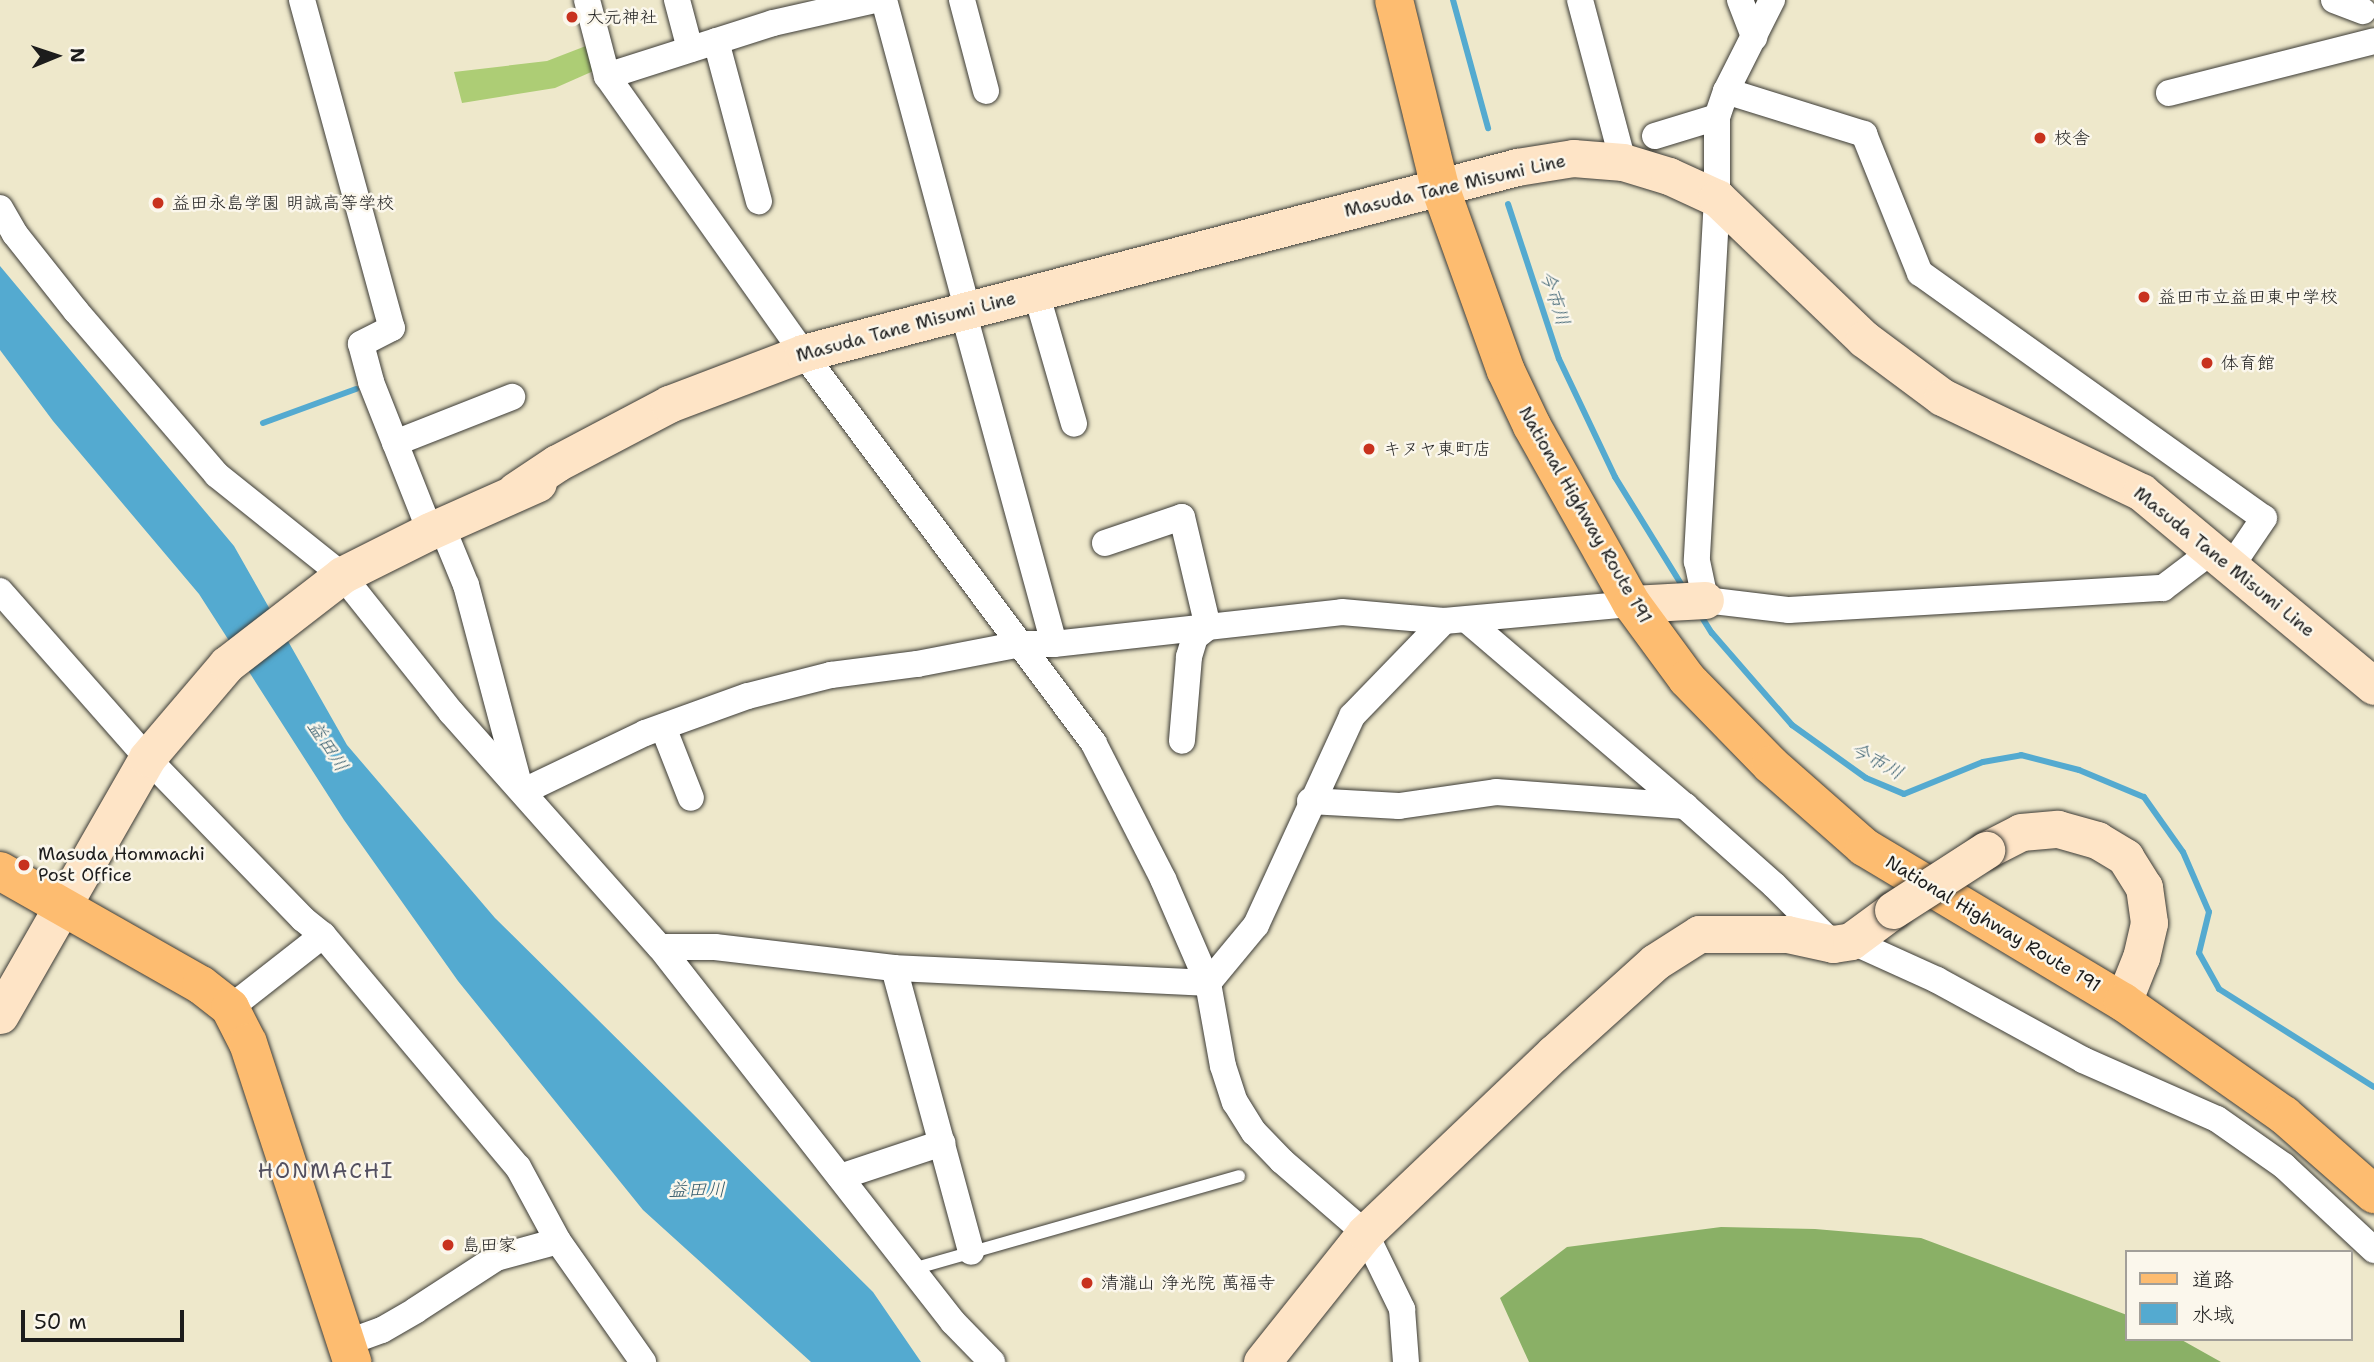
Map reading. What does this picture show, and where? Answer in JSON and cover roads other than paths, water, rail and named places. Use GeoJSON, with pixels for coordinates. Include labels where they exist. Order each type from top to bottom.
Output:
{"type":"FeatureCollection","features":[{"type":"Feature","properties":{"kind":"main road","name":"National Highway Route 191"},"geometry":{"type":"LineString","coordinates":[[1394,0],[1440,187],[1506,371],[1532,426],[1632,604],[1687,679],[1771,765],[1864,847],[2123,1002],[2284,1115],[2374,1194]]}},
{"type":"Feature","properties":{"kind":"main road","name":"Masuda Tane Misumi Line"},"geometry":{"type":"LineString","coordinates":[[0,1015],[152,753],[227,664],[342,575],[514,491],[557,463],[669,404],[803,354],[1517,167],[1573,158],[1623,162],[1670,176],[1717,198],[1864,339],[1942,397],[2141,492],[2374,686]]}},
{"type":"Feature","properties":{"kind":"main road"},"geometry":{"type":"LineString","coordinates":[[1632,604],[1705,600]]}},
{"type":"Feature","properties":{"kind":"main road"},"geometry":{"type":"LineString","coordinates":[[1262,1362],[1365,1233],[1553,1054],[1655,962],[1699,934],[1787,934],[1842,943],[1986,850],[2021,832],[2058,829],[2097,839],[2125,857],[2144,887],[2150,923],[2141,957],[2123,1002]]}},
{"type":"Feature","properties":{"kind":"main road"},"geometry":{"type":"LineString","coordinates":[[0,871],[201,985],[229,1008],[248,1043],[349,1352]]}},
{"type":"Feature","properties":{"kind":"street"},"geometry":{"type":"LineString","coordinates":[[302,0],[392,328],[361,344],[371,382],[430,531],[447,539],[466,585],[522,788]]}},
{"type":"Feature","properties":{"kind":"street"},"geometry":{"type":"LineString","coordinates":[[587,0],[607,76],[803,354],[1094,744],[1163,879],[1208,983],[1223,1066],[1235,1102],[1254,1132],[1282,1161],[1365,1233],[1402,1309],[1406,1362]]}},
{"type":"Feature","properties":{"kind":"street"},"geometry":{"type":"LineString","coordinates":[[677,0],[690,50]]}},
{"type":"Feature","properties":{"kind":"street"},"geometry":{"type":"LineString","coordinates":[[607,76],[773,23],[875,0]]}},
{"type":"Feature","properties":{"kind":"street"},"geometry":{"type":"LineString","coordinates":[[884,0],[965,301],[962,311],[1054,644]]}},
{"type":"Feature","properties":{"kind":"street"},"geometry":{"type":"LineString","coordinates":[[962,0],[986,91]]}},
{"type":"Feature","properties":{"kind":"street"},"geometry":{"type":"LineString","coordinates":[[1580,0],[1623,162]]}},
{"type":"Feature","properties":{"kind":"street"},"geometry":{"type":"LineString","coordinates":[[1740,0],[1754,37]]}},
{"type":"Feature","properties":{"kind":"street"},"geometry":{"type":"LineString","coordinates":[[1726,92],[1864,134],[1920,273],[2264,518],[2223,558],[2163,588],[1789,610],[1705,600],[1697,561],[1717,198],[1717,117],[1726,92],[1772,0]]}},
{"type":"Feature","properties":{"kind":"street"},"geometry":{"type":"LineString","coordinates":[[2334,0],[2363,11]]}},
{"type":"Feature","properties":{"kind":"street"},"geometry":{"type":"LineString","coordinates":[[716,41],[759,201]]}},
{"type":"Feature","properties":{"kind":"street"},"geometry":{"type":"LineString","coordinates":[[2169,93],[2374,41]]}},
{"type":"Feature","properties":{"kind":"street"},"geometry":{"type":"LineString","coordinates":[[1655,136],[1717,117]]}},
{"type":"Feature","properties":{"kind":"street"},"geometry":{"type":"LineString","coordinates":[[0,208],[15,234],[76,311],[217,475],[342,575],[451,712],[522,788],[660,947],[953,1322],[992,1362]]}},
{"type":"Feature","properties":{"kind":"street"},"geometry":{"type":"LineString","coordinates":[[1036,292],[1074,424]]}},
{"type":"Feature","properties":{"kind":"street"},"geometry":{"type":"LineString","coordinates":[[395,443],[512,397]]}},
{"type":"Feature","properties":{"kind":"street"},"geometry":{"type":"LineString","coordinates":[[1105,543],[1182,517],[1208,626]]}},
{"type":"Feature","properties":{"kind":"street"},"geometry":{"type":"LineString","coordinates":[[0,592],[303,919],[323,935],[518,1167],[558,1241],[643,1362]]}},
{"type":"Feature","properties":{"kind":"street"},"geometry":{"type":"LineString","coordinates":[[522,788],[663,727],[748,696],[831,675],[917,664],[1021,644],[1054,644],[1342,612],[1455,620],[1632,604]]}},
{"type":"Feature","properties":{"kind":"street"},"geometry":{"type":"LineString","coordinates":[[1208,983],[1255,925],[1310,801],[1352,716],[1455,620]]}},
{"type":"Feature","properties":{"kind":"street"},"geometry":{"type":"LineString","coordinates":[[1455,620],[1685,806],[1842,943],[1937,980],[2083,1060],[2217,1119],[2284,1166],[2374,1250]]}},
{"type":"Feature","properties":{"kind":"street"},"geometry":{"type":"LineString","coordinates":[[1182,741],[1189,657],[1195,637],[1208,626]]}},
{"type":"Feature","properties":{"kind":"street"},"geometry":{"type":"LineString","coordinates":[[663,727],[691,798]]}},
{"type":"Feature","properties":{"kind":"street"},"geometry":{"type":"LineString","coordinates":[[1310,801],[1399,806],[1496,792],[1685,806]]}},
{"type":"Feature","properties":{"kind":"street"},"geometry":{"type":"LineString","coordinates":[[229,1008],[323,935]]}},
{"type":"Feature","properties":{"kind":"street"},"geometry":{"type":"LineString","coordinates":[[660,947],[715,947],[894,968],[1208,983]]}},
{"type":"Feature","properties":{"kind":"street"},"geometry":{"type":"LineString","coordinates":[[894,968],[971,1252]]}},
{"type":"Feature","properties":{"kind":"street"},"geometry":{"type":"LineString","coordinates":[[840,1177],[942,1143]]}},
{"type":"Feature","properties":{"kind":"street"},"geometry":{"type":"LineString","coordinates":[[349,1352],[496,1258],[558,1241]]}},
{"type":"Feature","properties":{"kind":"lane"},"geometry":{"type":"LineString","coordinates":[[913,1269],[1239,1177]]}},
{"type":"Feature","properties":{"kind":"water","name":"益田川"},"geometry":{"type":"Polygon","coordinates":[[[0,266],[234,546],[347,745],[495,918],[873,1292],[921,1362],[811,1362],[643,1210],[458,981],[344,820],[199,594],[53,421],[0,350],[0,266]]]}},
{"type":"Feature","properties":{"kind":"waterway","name":"今市川"},"geometry":{"type":"LineString","coordinates":[[1453,0],[1488,128]]}},
{"type":"Feature","properties":{"kind":"waterway","name":"今市川"},"geometry":{"type":"LineString","coordinates":[[1508,204],[1559,359],[1615,477],[1683,587]]}},
{"type":"Feature","properties":{"kind":"waterway"},"geometry":{"type":"LineString","coordinates":[[263,423],[356,389]]}},
{"type":"Feature","properties":{"kind":"waterway","name":"今市川"},"geometry":{"type":"LineString","coordinates":[[1698,611],[1712,633],[1792,725],[1866,778],[1904,794],[1983,762],[2021,755],[2079,770],[2144,797],[2183,852],[2209,912],[2199,953],[2219,989],[2374,1087]]}},
{"type":"Feature","properties":{"kind":"place","name":"大元神社"},"geometry":{"type":"Point","coordinates":[572,17]}},
{"type":"Feature","properties":{"kind":"place","name":"校舎"},"geometry":{"type":"Point","coordinates":[2040,138]}},
{"type":"Feature","properties":{"kind":"place","name":"益田永島学園 明誠高等学校"},"geometry":{"type":"Point","coordinates":[158,203]}},
{"type":"Feature","properties":{"kind":"place","name":"益田市立益田東中学校"},"geometry":{"type":"Point","coordinates":[2144,297]}},
{"type":"Feature","properties":{"kind":"place","name":"体育館"},"geometry":{"type":"Point","coordinates":[2207,363]}},
{"type":"Feature","properties":{"kind":"place","name":"キヌヤ東町店"},"geometry":{"type":"Point","coordinates":[1369,449]}},
{"type":"Feature","properties":{"kind":"place","name":"Masuda Hommachi Post Office"},"geometry":{"type":"Point","coordinates":[24,865]}},
{"type":"Feature","properties":{"kind":"place","name":"島田家"},"geometry":{"type":"Point","coordinates":[448,1245]}},
{"type":"Feature","properties":{"kind":"place","name":"清瀧山 浄光院 萬福寺"},"geometry":{"type":"Point","coordinates":[1087,1283]}},
{"type":"Feature","properties":{"kind":"district","name":"HONMACHI"},"geometry":{"type":"Point","coordinates":[326,1171]}}]}
